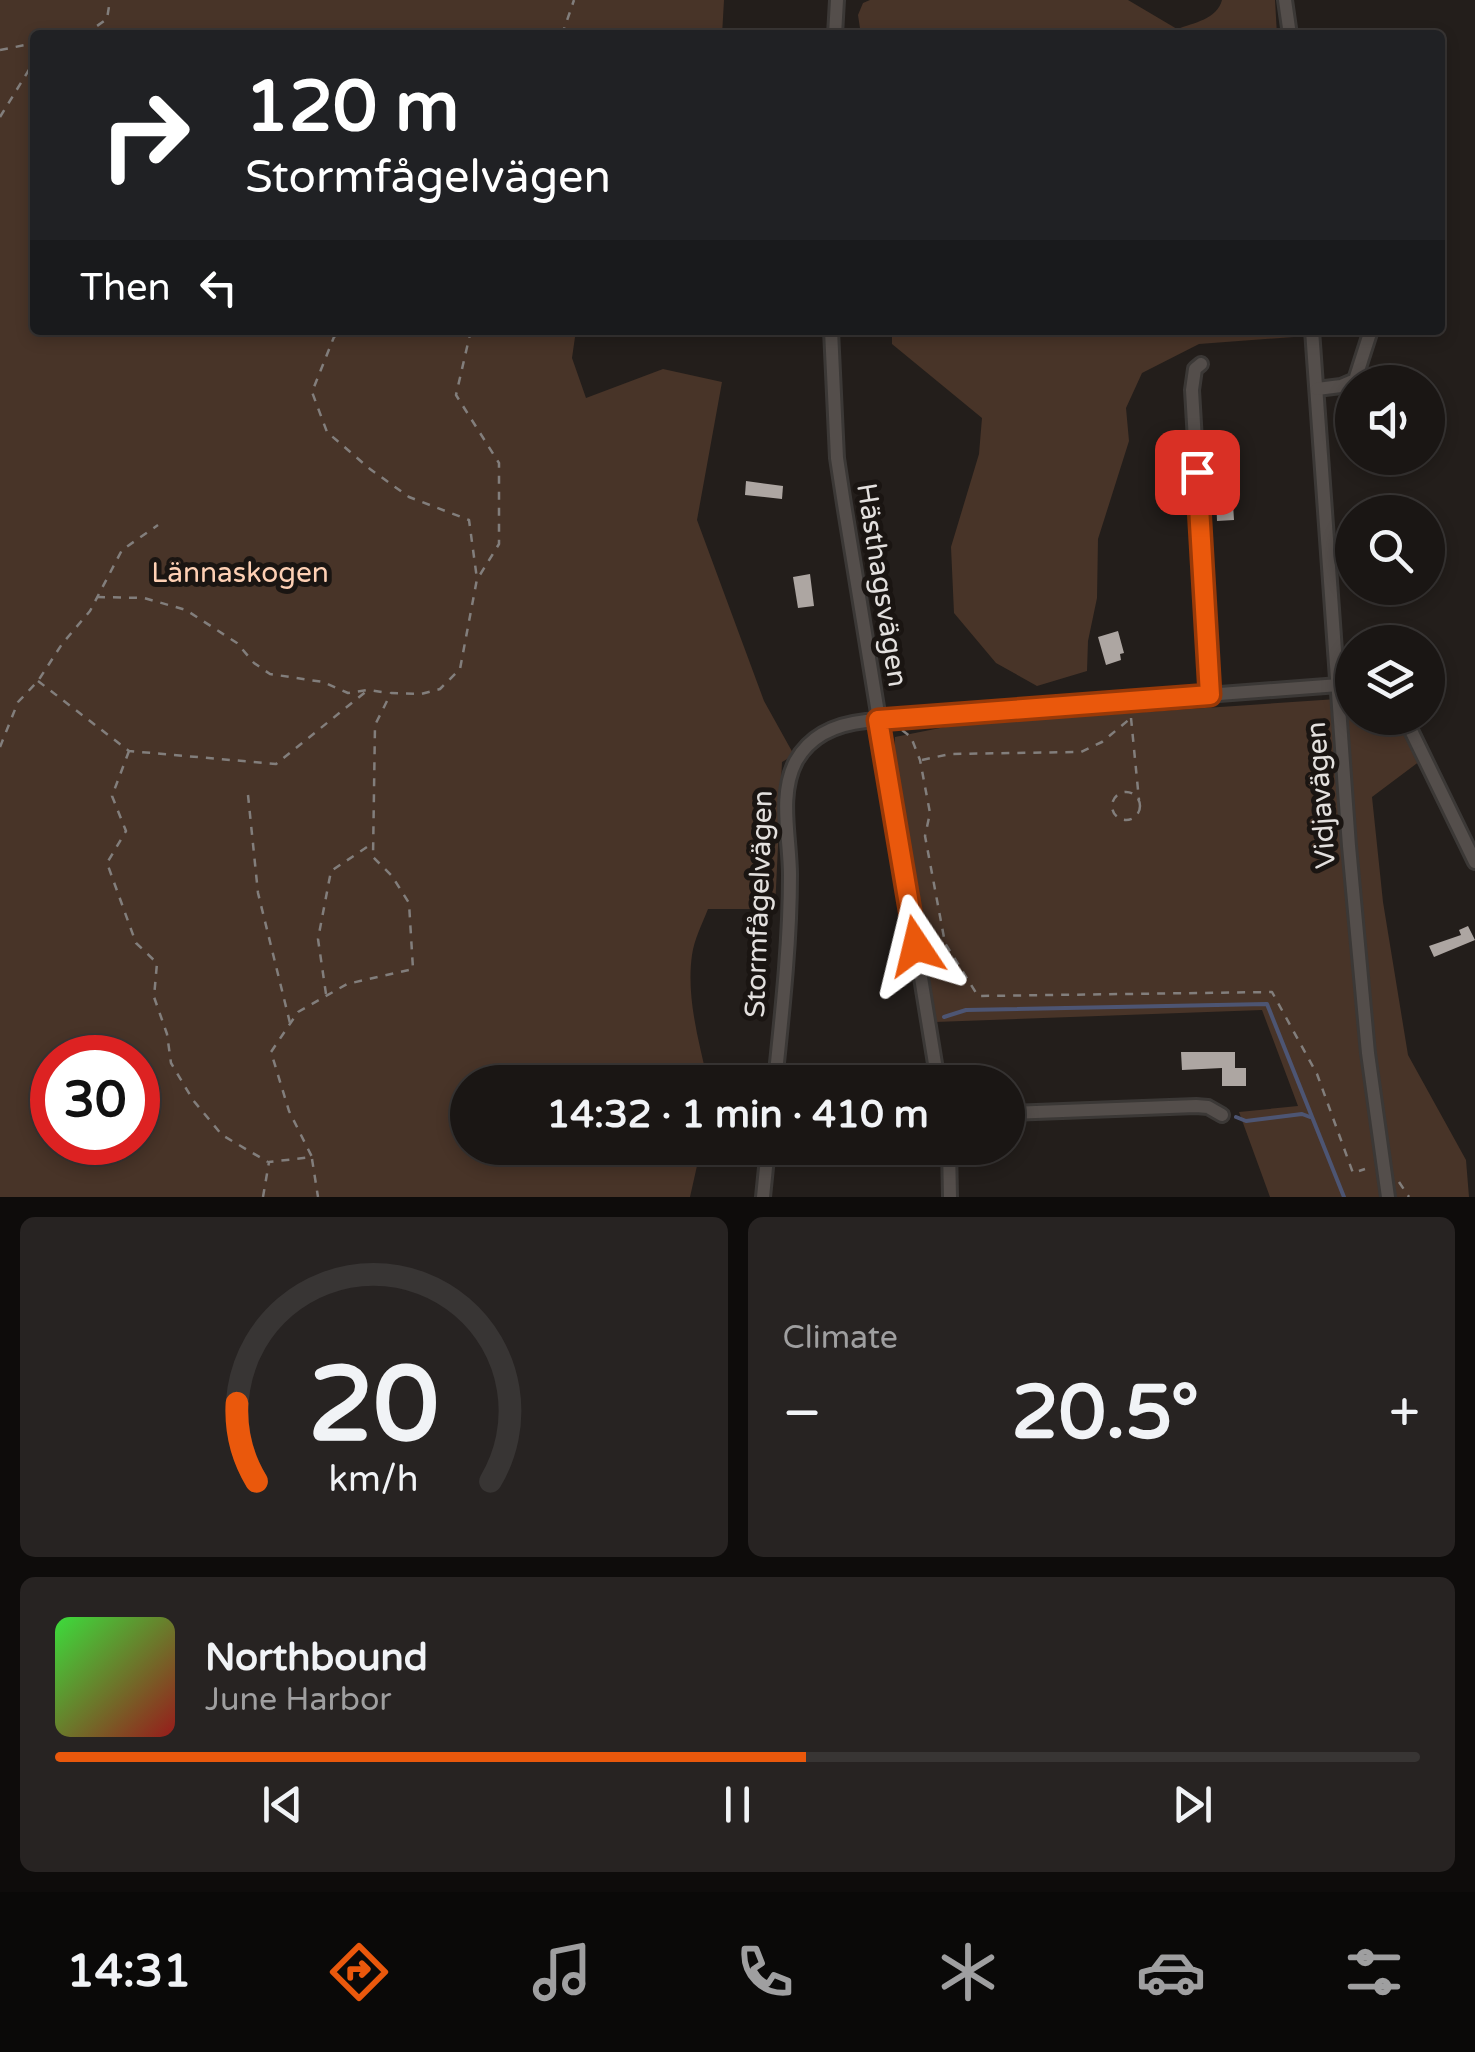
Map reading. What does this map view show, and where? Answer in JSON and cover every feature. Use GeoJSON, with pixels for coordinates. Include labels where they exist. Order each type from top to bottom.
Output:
{"type":"FeatureCollection","features":[{"type":"Feature","properties":{"kind":"street"},"geometry":{"type":"LineString","coordinates":[[834,30],[837,0]]}},
{"type":"Feature","properties":{"kind":"street"},"geometry":{"type":"LineString","coordinates":[[1285,0],[1289,30]]}},
{"type":"Feature","properties":{"kind":"street","name":"Hästhagsvägen"},"geometry":{"type":"LineString","coordinates":[[831,335],[837,458],[935,1065]]}},
{"type":"Feature","properties":{"kind":"street","name":"Vidjavägen"},"geometry":{"type":"LineString","coordinates":[[1312,335],[1340,625]]}},
{"type":"Feature","properties":{"kind":"street"},"geometry":{"type":"LineString","coordinates":[[1316,389],[1354,380],[1369,335]]}},
{"type":"Feature","properties":{"kind":"street"},"geometry":{"type":"LineString","coordinates":[[1201,364],[1196,369],[1192,390],[1210,695]]}},
{"type":"Feature","properties":{"kind":"street","name":"Stormfågelvägen"},"geometry":{"type":"LineString","coordinates":[[776,1065],[790,875],[786,793],[796,762],[816,738],[842,725],[878,720],[1335,686]]}},
{"type":"Feature","properties":{"kind":"street","name":"Vidjavägen"},"geometry":{"type":"LineString","coordinates":[[1349,735],[1368,1053],[1388,1197]]}},
{"type":"Feature","properties":{"kind":"street"},"geometry":{"type":"LineString","coordinates":[[1412,735],[1475,862]]}},
{"type":"Feature","properties":{"kind":"street"},"geometry":{"type":"LineString","coordinates":[[1025,1112],[1196,1106],[1222,1115]]}},
{"type":"Feature","properties":{"kind":"street"},"geometry":{"type":"LineString","coordinates":[[763,1197],[766,1165]]}},
{"type":"Feature","properties":{"kind":"street"},"geometry":{"type":"LineString","coordinates":[[949,1165],[950,1197]]}},
{"type":"Feature","properties":{"kind":"path"},"geometry":{"type":"LineString","coordinates":[[91,30],[107,19],[110,0]]}},
{"type":"Feature","properties":{"kind":"path"},"geometry":{"type":"LineString","coordinates":[[564,30],[574,0]]}},
{"type":"Feature","properties":{"kind":"path"},"geometry":{"type":"LineString","coordinates":[[0,50],[30,46]]}},
{"type":"Feature","properties":{"kind":"path"},"geometry":{"type":"LineString","coordinates":[[0,117],[30,68]]}},
{"type":"Feature","properties":{"kind":"path"},"geometry":{"type":"LineString","coordinates":[[97,597],[144,598],[186,610],[237,643],[270,674],[323,682],[348,693],[368,690],[421,694],[440,689],[460,669],[477,579],[468,520],[409,497],[327,432],[312,392],[338,335]]}},
{"type":"Feature","properties":{"kind":"path"},"geometry":{"type":"LineString","coordinates":[[469,335],[456,394],[499,462],[500,544],[477,579]]}},
{"type":"Feature","properties":{"kind":"path"},"geometry":{"type":"LineString","coordinates":[[0,747],[18,702],[38,681],[97,597],[122,550],[158,525]]}},
{"type":"Feature","properties":{"kind":"path"},"geometry":{"type":"LineString","coordinates":[[38,681],[129,750],[276,764],[368,690]]}},
{"type":"Feature","properties":{"kind":"path"},"geometry":{"type":"LineString","coordinates":[[318,1197],[312,1157],[290,1111],[271,1052],[298,1012],[347,984],[412,969],[409,903],[373,856],[375,725],[391,693]]}},
{"type":"Feature","properties":{"kind":"path"},"geometry":{"type":"LineString","coordinates":[[1130,707],[1138,800],[1138,814],[1131,820],[1122,820],[1112,811],[1112,801],[1118,794],[1132,793],[1138,800]]}},
{"type":"Feature","properties":{"kind":"path"},"geometry":{"type":"LineString","coordinates":[[920,760],[950,754],[1082,752],[1102,742],[1131,718]]}},
{"type":"Feature","properties":{"kind":"path"},"geometry":{"type":"LineString","coordinates":[[897,726],[911,737],[920,760],[930,813],[925,836],[945,943],[978,996],[1272,992],[1317,1074],[1354,1172],[1365,1170]]}},
{"type":"Feature","properties":{"kind":"path"},"geometry":{"type":"LineString","coordinates":[[129,750],[112,796],[126,832],[107,863],[136,943],[158,963],[154,997],[172,1063],[193,1100],[222,1135],[269,1162],[312,1157]]}},
{"type":"Feature","properties":{"kind":"path"},"geometry":{"type":"LineString","coordinates":[[248,794],[258,892],[290,1024]]}},
{"type":"Feature","properties":{"kind":"path"},"geometry":{"type":"LineString","coordinates":[[326,996],[318,939],[331,871],[373,843]]}},
{"type":"Feature","properties":{"kind":"path"},"geometry":{"type":"LineString","coordinates":[[916,946],[945,943]]}},
{"type":"Feature","properties":{"kind":"path"},"geometry":{"type":"LineString","coordinates":[[263,1197],[269,1162]]}},
{"type":"Feature","properties":{"kind":"green space","name":"Lännaskogen"},"geometry":{"type":"Polygon","coordinates":[[[0,0],[724,0],[722,30],[30,30],[30,335],[575,335],[572,358],[586,398],[663,369],[722,382],[697,520],[764,701],[794,755],[782,762],[775,909],[708,909],[692,955],[691,971],[694,1019],[704,1065],[450,1065],[450,1165],[697,1165],[690,1197],[0,1197],[0,0]]]}},
{"type":"Feature","properties":{"kind":"green space"},"geometry":{"type":"Polygon","coordinates":[[[1128,0],[1177,29],[1210,16],[1222,0],[1275,0],[1277,30],[860,30],[858,15],[863,3],[1128,0]]]}},
{"type":"Feature","properties":{"kind":"green space"},"geometry":{"type":"Polygon","coordinates":[[[892,335],[1294,335],[1199,344],[1142,373],[1126,408],[1129,441],[1098,539],[1097,598],[1088,641],[1087,671],[1037,686],[996,663],[954,613],[951,547],[979,454],[982,418],[892,344],[892,335]]]}},
{"type":"Feature","properties":{"kind":"green space"},"geometry":{"type":"Polygon","coordinates":[[[1335,699],[1335,735],[1407,735],[1424,758],[1372,797],[1383,902],[1408,1055],[1466,1160],[1469,1197],[1270,1197],[1239,1112],[1298,1106],[1262,1010],[935,1022],[894,757],[895,737],[955,725],[1335,699]]]}},
{"type":"Feature","properties":{"kind":"building"},"geometry":{"type":"Polygon","coordinates":[[[746,481],[783,486],[782,499],[745,495],[746,481]]]}},
{"type":"Feature","properties":{"kind":"building"},"geometry":{"type":"Polygon","coordinates":[[[1232,488],[1234,520],[1217,521],[1216,489],[1232,488]]]}},
{"type":"Feature","properties":{"kind":"building"},"geometry":{"type":"Polygon","coordinates":[[[810,574],[814,606],[798,608],[793,577],[810,574]]]}},
{"type":"Feature","properties":{"kind":"building"},"geometry":{"type":"Polygon","coordinates":[[[1118,631],[1124,653],[1120,654],[1121,660],[1106,665],[1098,637],[1118,631]]]}},
{"type":"Feature","properties":{"kind":"building"},"geometry":{"type":"Polygon","coordinates":[[[1468,926],[1475,940],[1434,957],[1429,946],[1461,935],[1459,930],[1468,926]]]}},
{"type":"Feature","properties":{"kind":"building"},"geometry":{"type":"Polygon","coordinates":[[[1181,1052],[1235,1052],[1235,1068],[1246,1068],[1246,1086],[1222,1086],[1222,1068],[1182,1070],[1181,1052]]]}},
{"type":"Feature","properties":{"kind":"waterway"},"geometry":{"type":"LineString","coordinates":[[944,1017],[966,1010],[1267,1004],[1344,1197]]}},
{"type":"Feature","properties":{"kind":"waterway"},"geometry":{"type":"LineString","coordinates":[[1236,1117],[1246,1121],[1302,1114],[1310,1117]]}},
{"type":"Feature","properties":{"kind":"route"},"geometry":{"type":"LineString","coordinates":[[916,946],[878,720],[1210,695],[1197,472]]}}]}
